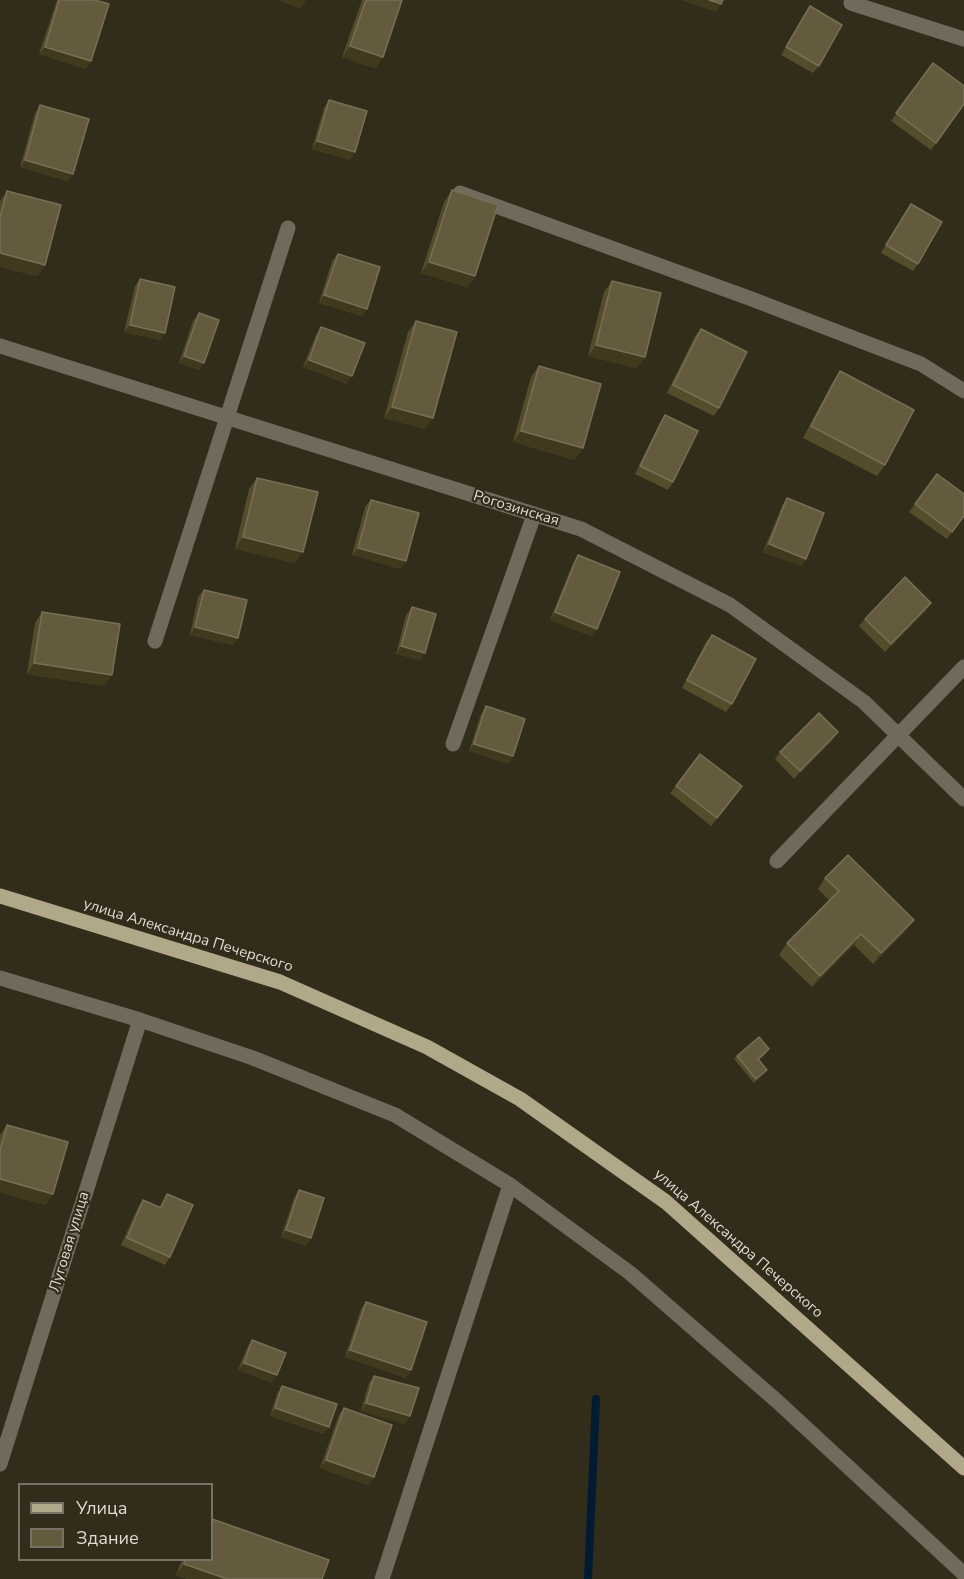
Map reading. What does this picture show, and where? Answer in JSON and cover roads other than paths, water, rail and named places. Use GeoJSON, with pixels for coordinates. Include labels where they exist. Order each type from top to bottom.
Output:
{"type":"FeatureCollection","features":[{"type":"Feature","properties":{"kind":"main road","name":"улица Александра Печерского"},"geometry":{"type":"LineString","coordinates":[[0,896],[280,982],[427,1047],[520,1099],[666,1202],[964,1468]]}},
{"type":"Feature","properties":{"kind":"street"},"geometry":{"type":"LineString","coordinates":[[851,3],[964,39]]}},
{"type":"Feature","properties":{"kind":"street"},"geometry":{"type":"LineString","coordinates":[[460,193],[749,298],[921,364],[964,392]]}},
{"type":"Feature","properties":{"kind":"street"},"geometry":{"type":"LineString","coordinates":[[155,640],[288,228]]}},
{"type":"Feature","properties":{"kind":"street","name":"Рогозинская"},"geometry":{"type":"LineString","coordinates":[[0,346],[581,529],[730,605],[864,702],[964,799]]}},
{"type":"Feature","properties":{"kind":"street"},"geometry":{"type":"LineString","coordinates":[[453,744],[534,515]]}},
{"type":"Feature","properties":{"kind":"street"},"geometry":{"type":"LineString","coordinates":[[777,861],[964,667]]}},
{"type":"Feature","properties":{"kind":"street"},"geometry":{"type":"LineString","coordinates":[[0,978],[140,1020],[253,1058],[395,1115],[510,1185],[630,1273],[778,1402],[964,1574]]}},
{"type":"Feature","properties":{"kind":"street","name":"Луговая улица"},"geometry":{"type":"LineString","coordinates":[[0,1464],[140,1020]]}},
{"type":"Feature","properties":{"kind":"street"},"geometry":{"type":"LineString","coordinates":[[382,1579],[510,1185]]}},
{"type":"Feature","properties":{"kind":"waterway"},"geometry":{"type":"LineString","coordinates":[[588,1579],[596,1399]]}}]}
